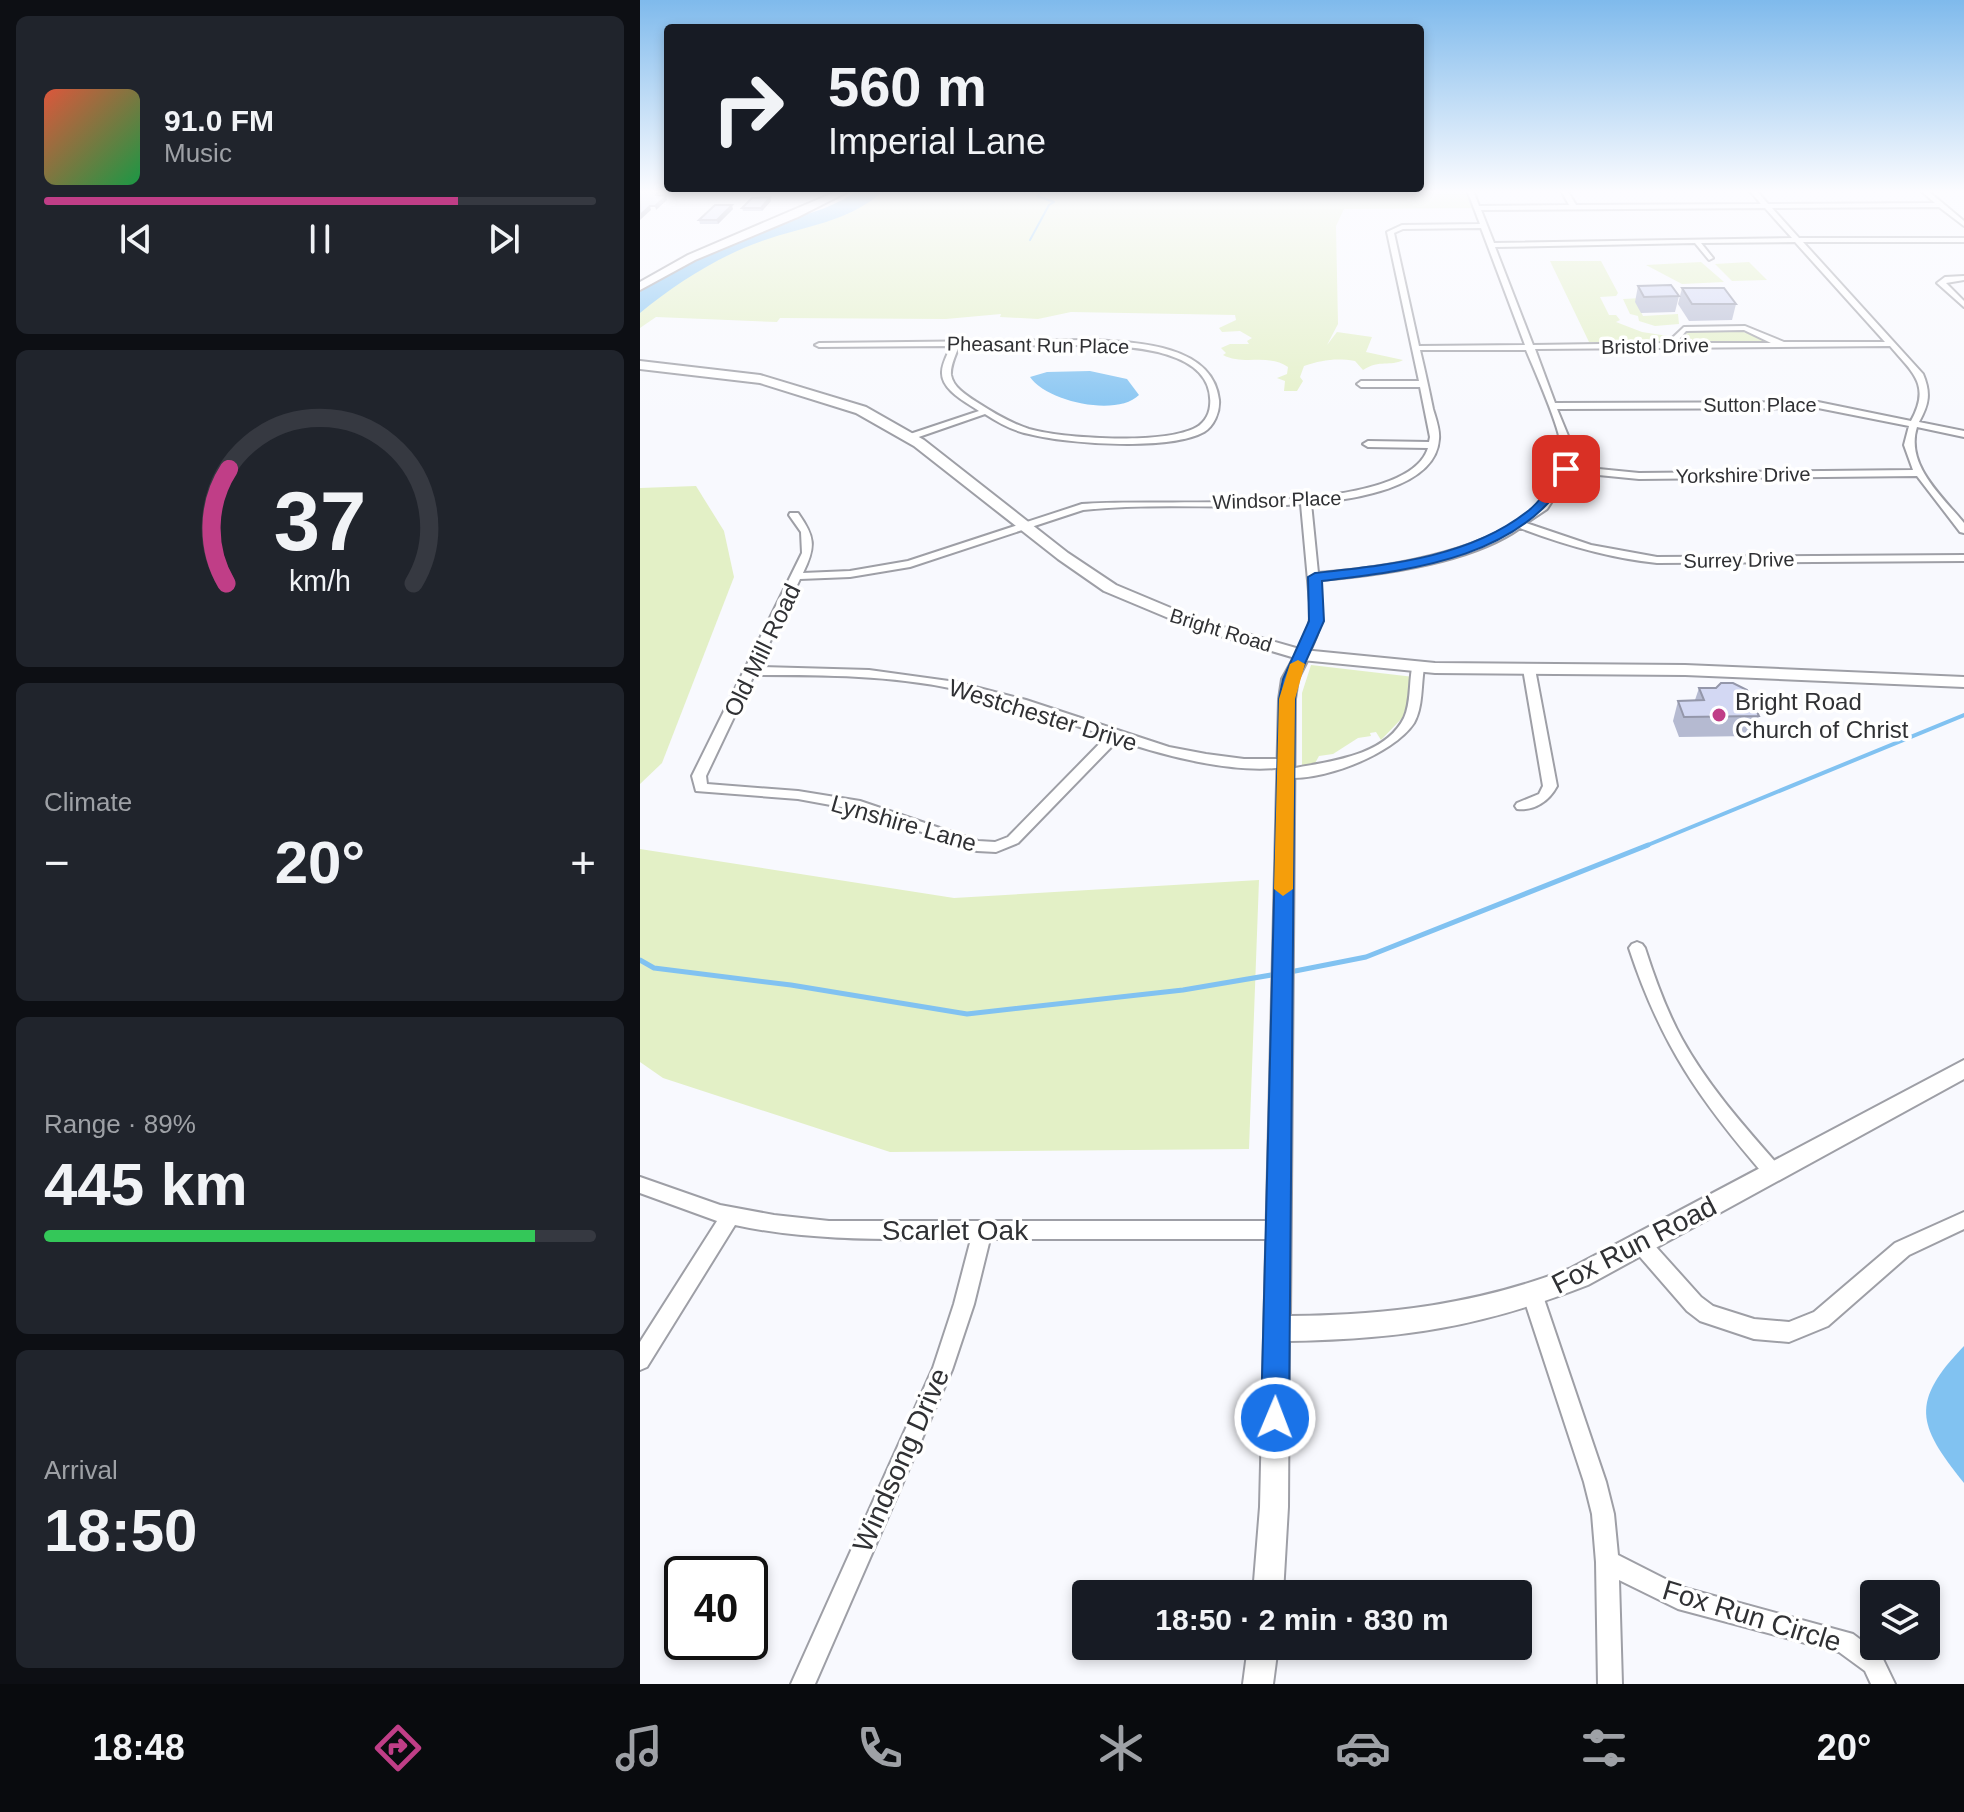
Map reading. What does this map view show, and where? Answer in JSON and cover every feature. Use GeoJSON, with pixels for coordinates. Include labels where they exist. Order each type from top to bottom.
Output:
{"type":"FeatureCollection","features":[{"type":"Feature","properties":{"kind":"main road"},"geometry":{"type":"LineString","coordinates":[[640,287],[671,269]]}},
{"type":"Feature","properties":{"kind":"main road","name":"Bright Road"},"geometry":{"type":"LineString","coordinates":[[640,365],[732,374],[796,388],[861,410],[910,437],[1083,571],[1131,598],[1196,624],[1302,655],[1418,668],[1700,670],[1964,682]]}},
{"type":"Feature","properties":{"kind":"street"},"geometry":{"type":"LineString","coordinates":[[1368,444],[1433,445],[1434,431],[1425,384],[1399,269]]}},
{"type":"Feature","properties":{"kind":"street"},"geometry":{"type":"LineString","coordinates":[[1315,577],[1427,562],[1483,543],[1519,524],[1550,496],[1566,469],[1566,443],[1500,269]]}},
{"type":"Feature","properties":{"kind":"street"},"geometry":{"type":"LineString","coordinates":[[1824,269],[1916,369],[1925,385],[1925,406],[1910,437],[1909,448],[1921,473],[1964,530]]}},
{"type":"Feature","properties":{"kind":"street"},"geometry":{"type":"LineString","coordinates":[[1964,278],[1944,279],[1941,283],[1964,305]]}},
{"type":"Feature","properties":{"kind":"street"},"geometry":{"type":"LineString","coordinates":[[1669,346],[1684,329],[1699,328],[1745,328],[1784,345]]}},
{"type":"Feature","properties":{"kind":"street","name":"Pheasant Run Place"},"geometry":{"type":"LineString","coordinates":[[819,345],[1104,343],[1154,349],[1198,367],[1211,380],[1215,395],[1211,418],[1203,428],[1190,434],[1167,437],[1081,439],[1046,436],[1012,426],[986,411]]}},
{"type":"Feature","properties":{"kind":"street"},"geometry":{"type":"LineString","coordinates":[[956,344],[946,366],[947,380],[958,393],[986,411]]}},
{"type":"Feature","properties":{"kind":"street","name":"Bristol Drive"},"geometry":{"type":"LineString","coordinates":[[1416,348],[1893,344]]}},
{"type":"Feature","properties":{"kind":"street"},"geometry":{"type":"LineString","coordinates":[[1361,384],[1425,384]]}},
{"type":"Feature","properties":{"kind":"street","name":"Sutton Place"},"geometry":{"type":"LineString","coordinates":[[1552,406],[1806,404],[1841,408],[1964,434]]}},
{"type":"Feature","properties":{"kind":"street"},"geometry":{"type":"LineString","coordinates":[[910,437],[986,411]]}},
{"type":"Feature","properties":{"kind":"street","name":"Windsor Place"},"geometry":{"type":"LineString","coordinates":[[798,576],[850,574],[910,564],[1075,509],[1110,504],[1306,502],[1355,496],[1398,482],[1424,466],[1433,445]]}},
{"type":"Feature","properties":{"kind":"street","name":"Yorkshire Drive"},"geometry":{"type":"LineString","coordinates":[[1566,469],[1639,476],[1921,473]]}},
{"type":"Feature","properties":{"kind":"street"},"geometry":{"type":"LineString","coordinates":[[1269,1580],[1274,1507],[1288,689],[1317,621],[1306,502]]}},
{"type":"Feature","properties":{"kind":"street","name":"Old Mill Road"},"geometry":{"type":"LineString","coordinates":[[699,785],[699,776],[807,553],[808,539],[804,526],[794,515]]}},
{"type":"Feature","properties":{"kind":"street","name":"Surrey Drive"},"geometry":{"type":"LineString","coordinates":[[1519,524],[1579,547],[1646,559],[1964,558]]}},
{"type":"Feature","properties":{"kind":"street","name":"Westchester Drive"},"geometry":{"type":"LineString","coordinates":[[752,671],[868,675],[966,688],[1024,704],[1114,737],[1186,756],[1285,769],[1324,769],[1377,749],[1396,735],[1409,720],[1418,668]]}},
{"type":"Feature","properties":{"kind":"street"},"geometry":{"type":"LineString","coordinates":[[1522,806],[1544,797],[1550,786],[1529,669]]}},
{"type":"Feature","properties":{"kind":"street","name":"Lynshire Lane"},"geometry":{"type":"LineString","coordinates":[[699,785],[706,789],[798,795],[860,806],[977,846],[996,847],[1013,840],[1114,737]]}},
{"type":"Feature","properties":{"kind":"street"},"geometry":{"type":"LineString","coordinates":[[1637,948],[1659,1013],[1676,1047],[1717,1108],[1773,1172]]}},
{"type":"Feature","properties":{"kind":"street","name":"Fox Run Road"},"geometry":{"type":"LineString","coordinates":[[1276,1329],[1382,1327],[1434,1321],[1485,1311],[1533,1296],[1579,1277],[1964,1069]]}},
{"type":"Feature","properties":{"kind":"street","name":"Scarlet Oak"},"geometry":{"type":"LineString","coordinates":[[640,1185],[730,1217],[797,1228],[1278,1230]]}},
{"type":"Feature","properties":{"kind":"street"},"geometry":{"type":"LineString","coordinates":[[640,1360],[730,1217]]}},
{"type":"Feature","properties":{"kind":"street"},"geometry":{"type":"LineString","coordinates":[[1641,1244],[1694,1304],[1707,1314],[1754,1329],[1789,1332],[1821,1319],[1902,1249],[1964,1220]]}},
{"type":"Feature","properties":{"kind":"street","name":"Windsong Drive"},"geometry":{"type":"LineString","coordinates":[[803,1684],[942,1370],[964,1304],[983,1230]]}},
{"type":"Feature","properties":{"kind":"street"},"geometry":{"type":"LineString","coordinates":[[1533,1296],[1603,1514],[1610,1684]]}},
{"type":"Feature","properties":{"kind":"street","name":"Fox Run Circle"},"geometry":{"type":"LineString","coordinates":[[1607,1562],[1678,1598],[1845,1642],[1873,1663],[1883,1684]]}},
{"type":"Feature","properties":{"kind":"street"},"geometry":{"type":"LineString","coordinates":[[1258,1684],[1261,1660]]}},
{"type":"Feature","properties":{"kind":"green space"},"geometry":{"type":"Polygon","coordinates":[[[702,269],[1337,269],[1338,324],[1327,345],[1337,332],[1372,337],[1366,352],[1403,360],[1363,370],[1355,361],[1348,360],[1311,364],[1304,366],[1300,377],[1303,381],[1297,391],[1284,391],[1285,381],[1277,378],[1287,374],[1288,367],[1273,361],[1239,360],[1223,355],[1226,353],[1221,348],[1230,344],[1249,344],[1247,341],[1252,338],[1240,331],[1222,332],[1219,328],[1236,320],[1235,315],[1071,312],[1038,319],[1000,317],[1001,314],[946,319],[780,318],[777,322],[656,317],[640,328],[640,305],[702,269]]]}},
{"type":"Feature","properties":{"kind":"green space"},"geometry":{"type":"Polygon","coordinates":[[[1554,269],[1605,269],[1618,293],[1616,296],[1600,297],[1609,315],[1616,315],[1620,320],[1616,322],[1642,332],[1668,336],[1663,342],[1589,342],[1554,269]]]}},
{"type":"Feature","properties":{"kind":"green space"},"geometry":{"type":"Polygon","coordinates":[[[1653,269],[1709,269],[1724,282],[1682,284],[1653,269]]]}},
{"type":"Feature","properties":{"kind":"green space"},"geometry":{"type":"Polygon","coordinates":[[[1720,269],[1756,269],[1767,280],[1732,281],[1720,269]]]}},
{"type":"Feature","properties":{"kind":"green space"},"geometry":{"type":"Polygon","coordinates":[[[1642,298],[1636,302],[1643,316],[1678,314],[1679,324],[1655,326],[1639,321],[1638,316],[1630,314],[1623,299],[1642,298]]]}},
{"type":"Feature","properties":{"kind":"green space"},"geometry":{"type":"Polygon","coordinates":[[[1737,330],[1772,341],[1676,341],[1690,331],[1737,330]]]}},
{"type":"Feature","properties":{"kind":"green space"},"geometry":{"type":"Polygon","coordinates":[[[696,486],[724,531],[734,577],[662,763],[640,784],[640,488],[696,486]]]}},
{"type":"Feature","properties":{"kind":"green space"},"geometry":{"type":"Polygon","coordinates":[[[1311,665],[1414,677],[1404,716],[1381,740],[1376,732],[1370,733],[1371,736],[1358,738],[1333,754],[1319,756],[1314,765],[1302,766],[1302,693],[1311,665]]]}},
{"type":"Feature","properties":{"kind":"green space"},"geometry":{"type":"Polygon","coordinates":[[[640,849],[954,898],[1259,880],[1249,1149],[890,1152],[663,1078],[640,1062],[640,849]]]}},
{"type":"Feature","properties":{"kind":"water"},"geometry":{"type":"Polygon","coordinates":[[[675,269],[704,269],[640,313],[640,292],[675,269]]]}},
{"type":"Feature","properties":{"kind":"water"},"geometry":{"type":"Polygon","coordinates":[[[1090,371],[1127,379],[1139,395],[1129,402],[1115,405],[1083,404],[1051,393],[1030,377],[1047,372],[1090,371]]]}},
{"type":"Feature","properties":{"kind":"water"},"geometry":{"type":"Polygon","coordinates":[[[1964,1346],[1964,1483],[1937,1445],[1926,1414],[1935,1383],[1964,1346]]]}},
{"type":"Feature","properties":{"kind":"building"},"geometry":{"type":"Polygon","coordinates":[[[1671,285],[1679,296],[1644,297],[1638,286],[1671,285]]]}},
{"type":"Feature","properties":{"kind":"building"},"geometry":{"type":"Polygon","coordinates":[[[1682,288],[1724,288],[1736,304],[1692,304],[1682,288]]]}},
{"type":"Feature","properties":{"kind":"building"},"geometry":{"type":"Polygon","coordinates":[[[1721,683],[1733,683],[1747,690],[1759,716],[1684,717],[1678,701],[1704,700],[1699,688],[1716,688],[1721,683]]]}},
{"type":"Feature","properties":{"kind":"waterway"},"geometry":{"type":"LineString","coordinates":[[1644,847],[1964,715]]}},
{"type":"Feature","properties":{"kind":"waterway"},"geometry":{"type":"LineString","coordinates":[[1644,847],[1648,845]]}},
{"type":"Feature","properties":{"kind":"waterway"},"geometry":{"type":"LineString","coordinates":[[1290,972],[1366,957],[1644,847]]}},
{"type":"Feature","properties":{"kind":"waterway"},"geometry":{"type":"LineString","coordinates":[[640,960],[654,968],[791,985],[967,1014],[1183,990],[1277,974]]}},
{"type":"Feature","properties":{"kind":"slow traffic"},"geometry":{"type":"LineString","coordinates":[[1283,889],[1287,699],[1290,679],[1298,664]]}},
{"type":"Feature","properties":{"kind":"place","name":"Bright Road Church of Christ"},"geometry":{"type":"Point","coordinates":[1719,715]}},
{"type":"Feature","properties":{"kind":"route"},"geometry":{"type":"LineString","coordinates":[[1275,1418],[1285,735],[1290,679],[1317,621],[1315,577],[1403,567],[1449,556],[1483,543],[1510,530],[1542,505],[1566,469]]}}]}
